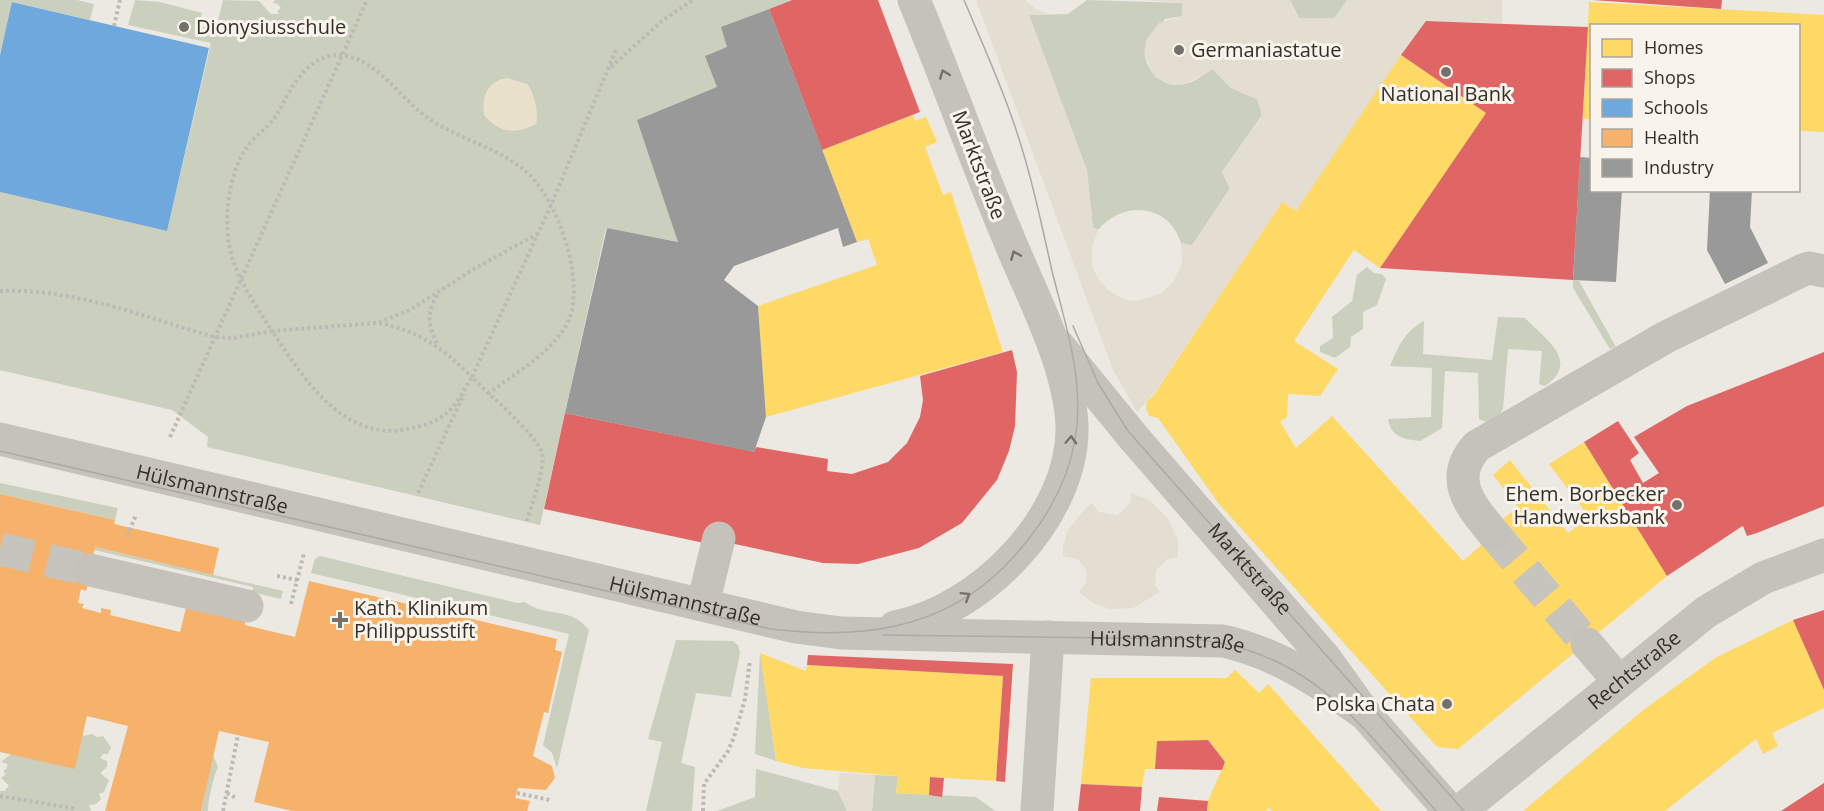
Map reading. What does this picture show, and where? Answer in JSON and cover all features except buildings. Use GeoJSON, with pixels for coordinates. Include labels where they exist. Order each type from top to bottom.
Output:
{"type":"FeatureCollection","features":[{"type":"Feature","properties":{"kind":"street","name":"Marktstraße"},"geometry":{"type":"LineString","coordinates":[[841,633],[865,633],[901,626],[938,612],[995,575],[1021,550],[1039,526],[1060,486],[1072,440],[1070,406],[1046,330],[915,0]]}},
{"type":"Feature","properties":{"kind":"street"},"geometry":{"type":"LineString","coordinates":[[1494,534],[1469,502],[1463,489],[1464,469],[1477,446],[1666,337],[1801,270],[1809,268],[1824,272]]}},
{"type":"Feature","properties":{"kind":"street","name":"Marktstraße"},"geometry":{"type":"LineString","coordinates":[[1046,330],[1101,376],[1128,431],[1324,657],[1365,714],[1450,811]]}},
{"type":"Feature","properties":{"kind":"street","name":"Hülsmannstraße"},"geometry":{"type":"LineString","coordinates":[[0,439],[756,618],[841,633],[1201,639],[1240,645],[1302,671],[1365,714]]}},
{"type":"Feature","properties":{"kind":"street"},"geometry":{"type":"LineString","coordinates":[[703,604],[719,538]]}},
{"type":"Feature","properties":{"kind":"street","name":"Rechtstraße"},"geometry":{"type":"LineString","coordinates":[[1460,811],[1680,630],[1727,598],[1763,578],[1824,555]]}},
{"type":"Feature","properties":{"kind":"street"},"geometry":{"type":"LineString","coordinates":[[90,570],[247,606]]}},
{"type":"Feature","properties":{"kind":"street"},"geometry":{"type":"LineString","coordinates":[[1037,811],[1048,637]]}},
{"type":"Feature","properties":{"kind":"street"},"geometry":{"type":"LineString","coordinates":[[1587,644],[1618,680]]}},
{"type":"Feature","properties":{"kind":"path"},"geometry":{"type":"LineString","coordinates":[[114,26],[120,0]]}},
{"type":"Feature","properties":{"kind":"path"},"geometry":{"type":"LineString","coordinates":[[129,533],[241,277],[367,0]]}},
{"type":"Feature","properties":{"kind":"path"},"geometry":{"type":"LineString","coordinates":[[608,70],[663,20],[693,0]]}},
{"type":"Feature","properties":{"kind":"path"},"geometry":{"type":"LineString","coordinates":[[400,532],[552,203],[616,50]]}},
{"type":"Feature","properties":{"kind":"path"},"geometry":{"type":"LineString","coordinates":[[472,377],[450,411],[439,419],[402,430],[367,428],[348,420],[333,408],[293,362],[272,332],[241,277],[230,248],[228,207],[229,190],[240,159],[254,137],[274,119],[297,78],[318,62],[332,56],[342,55],[369,66],[429,120],[522,168],[536,180],[552,203],[568,248],[574,289],[567,323],[559,335],[526,366],[488,394]]}},
{"type":"Feature","properties":{"kind":"path"},"geometry":{"type":"LineString","coordinates":[[377,323],[410,310],[537,234]]}},
{"type":"Feature","properties":{"kind":"path"},"geometry":{"type":"LineString","coordinates":[[0,291],[28,290],[64,295],[214,338],[377,323],[402,327],[438,347],[472,377],[517,422],[542,453],[542,465],[517,560]]}},
{"type":"Feature","properties":{"kind":"path"},"geometry":{"type":"LineString","coordinates":[[438,293],[428,311],[429,327],[438,347]]}},
{"type":"Feature","properties":{"kind":"path"},"geometry":{"type":"LineString","coordinates":[[290,606],[314,513]]}},
{"type":"Feature","properties":{"kind":"path"},"geometry":{"type":"LineString","coordinates":[[703,811],[704,784],[728,751],[746,699],[756,618]]}},
{"type":"Feature","properties":{"kind":"path"},"geometry":{"type":"LineString","coordinates":[[223,811],[238,735]]}},
{"type":"Feature","properties":{"kind":"path"},"geometry":{"type":"LineString","coordinates":[[227,793],[236,798]]}},
{"type":"Feature","properties":{"kind":"path"},"geometry":{"type":"LineString","coordinates":[[517,793],[550,800]]}},
{"type":"Feature","properties":{"kind":"path"},"geometry":{"type":"LineString","coordinates":[[0,796],[72,808],[75,811]]}},
{"type":"Feature","properties":{"kind":"green space"},"geometry":{"type":"Polygon","coordinates":[[[0,0],[77,0],[94,4],[90,20],[13,2],[0,53],[0,0]]]}},
{"type":"Feature","properties":{"kind":"green space"},"geometry":{"type":"Polygon","coordinates":[[[135,0],[160,2],[202,13],[199,26],[216,30],[223,0],[259,1],[271,14],[279,14],[277,11],[281,8],[278,4],[273,3],[275,0],[791,0],[722,28],[727,47],[707,55],[720,87],[679,242],[606,228],[540,525],[207,447],[208,437],[172,410],[0,370],[0,192],[167,231],[211,43],[128,25],[135,0]]]}},
{"type":"Feature","properties":{"kind":"green space"},"geometry":{"type":"Polygon","coordinates":[[[1087,0],[1182,3],[1182,16],[1165,19],[1145,48],[1146,61],[1153,73],[1164,82],[1178,85],[1196,79],[1212,68],[1231,88],[1257,99],[1262,115],[1222,172],[1230,188],[1192,246],[1181,243],[1175,230],[1166,220],[1156,213],[1144,210],[1132,210],[1119,214],[1108,220],[1098,230],[1093,228],[1087,171],[1029,15],[1068,14],[1087,0]]]}},
{"type":"Feature","properties":{"kind":"green space"},"geometry":{"type":"Polygon","coordinates":[[[1290,0],[1347,0],[1335,18],[1299,18],[1290,0]]]}},
{"type":"Feature","properties":{"kind":"green space"},"geometry":{"type":"Polygon","coordinates":[[[1367,267],[1374,273],[1382,274],[1386,279],[1377,305],[1363,312],[1363,329],[1351,337],[1350,347],[1335,358],[1320,352],[1320,346],[1333,338],[1332,317],[1352,301],[1357,275],[1367,267]]]}},
{"type":"Feature","properties":{"kind":"green space"},"geometry":{"type":"Polygon","coordinates":[[[1573,280],[1579,281],[1616,347],[1610,349],[1573,288],[1573,280]]]}},
{"type":"Feature","properties":{"kind":"green space"},"geometry":{"type":"Polygon","coordinates":[[[1498,317],[1525,318],[1550,342],[1560,359],[1560,368],[1555,377],[1545,386],[1539,384],[1542,351],[1508,349],[1503,409],[1499,416],[1486,422],[1479,419],[1478,373],[1445,371],[1442,428],[1420,441],[1403,438],[1395,433],[1388,419],[1431,417],[1432,368],[1390,366],[1407,335],[1424,321],[1423,354],[1492,360],[1498,317]]]}},
{"type":"Feature","properties":{"kind":"green space"},"geometry":{"type":"Polygon","coordinates":[[[0,483],[118,508],[115,520],[0,494],[0,483]]]}},
{"type":"Feature","properties":{"kind":"green space"},"geometry":{"type":"Polygon","coordinates":[[[95,547],[283,591],[281,599],[252,592],[253,587],[94,550],[95,547]]]}},
{"type":"Feature","properties":{"kind":"green space"},"geometry":{"type":"Polygon","coordinates":[[[320,556],[517,603],[525,602],[541,610],[566,615],[582,623],[589,630],[557,768],[552,753],[543,745],[569,634],[311,573],[315,559],[320,556]]]}},
{"type":"Feature","properties":{"kind":"green space"},"geometry":{"type":"Polygon","coordinates":[[[676,640],[733,641],[738,645],[740,653],[731,697],[696,693],[681,763],[695,767],[692,811],[646,811],[662,742],[648,739],[676,640]]]}},
{"type":"Feature","properties":{"kind":"green space"},"geometry":{"type":"Polygon","coordinates":[[[760,653],[762,664],[776,761],[755,754],[760,653]]]}},
{"type":"Feature","properties":{"kind":"green space"},"geometry":{"type":"Polygon","coordinates":[[[92,734],[97,737],[103,736],[111,747],[108,754],[103,754],[100,758],[107,761],[107,767],[100,773],[109,780],[104,792],[99,794],[101,799],[96,804],[89,805],[91,811],[0,811],[0,791],[4,791],[9,786],[1,778],[6,774],[3,771],[8,764],[1,762],[11,754],[92,734]]]}},
{"type":"Feature","properties":{"kind":"green space"},"geometry":{"type":"Polygon","coordinates":[[[213,755],[218,767],[211,789],[208,811],[201,811],[213,755]]]}},
{"type":"Feature","properties":{"kind":"green space"},"geometry":{"type":"Polygon","coordinates":[[[756,769],[838,791],[847,811],[717,811],[755,797],[756,769]]]}},
{"type":"Feature","properties":{"kind":"green space"},"geometry":{"type":"Polygon","coordinates":[[[875,775],[898,776],[896,793],[976,797],[995,811],[872,811],[875,775]]]}},
{"type":"Feature","properties":{"kind":"sand"},"geometry":{"type":"Polygon","coordinates":[[[508,78],[527,84],[530,88],[536,109],[536,124],[515,131],[502,129],[484,115],[487,90],[495,82],[508,78]]]}},
{"type":"Feature","properties":{"kind":"shaded area"},"geometry":{"type":"Polygon","coordinates":[[[976,0],[1025,0],[1036,9],[1051,15],[1029,15],[1087,171],[1093,228],[1098,230],[1092,247],[1092,265],[1097,277],[1109,291],[1126,300],[1137,301],[1160,294],[1174,281],[1182,263],[1181,243],[1192,245],[1230,188],[1222,172],[1262,115],[1257,99],[1231,88],[1212,69],[1203,76],[1181,85],[1172,85],[1156,78],[1145,57],[1146,40],[1159,23],[1182,16],[1182,3],[1150,0],[1290,0],[1299,18],[1334,18],[1347,0],[1502,0],[1502,23],[1426,21],[1296,211],[1282,202],[1155,392],[1137,412],[1113,370],[976,0]]]}},
{"type":"Feature","properties":{"kind":"shaded area"},"geometry":{"type":"Polygon","coordinates":[[[1132,493],[1150,501],[1167,517],[1178,540],[1178,557],[1167,559],[1156,570],[1155,585],[1160,592],[1133,608],[1110,609],[1093,603],[1079,592],[1086,583],[1087,572],[1078,559],[1063,556],[1063,548],[1067,531],[1092,503],[1099,512],[1117,515],[1129,505],[1132,493]]]}},
{"type":"Feature","properties":{"kind":"shaded area"},"geometry":{"type":"Polygon","coordinates":[[[840,773],[875,775],[872,811],[847,811],[838,791],[840,773]]]}},
{"type":"Feature","properties":{"kind":"tunnel"},"geometry":{"type":"LineString","coordinates":[[1494,534],[1587,644]]}},
{"type":"Feature","properties":{"kind":"tunnel"},"geometry":{"type":"LineString","coordinates":[[0,549],[90,570]]}},
{"type":"Feature","properties":{"kind":"tram line"},"geometry":{"type":"LineString","coordinates":[[0,451],[771,629],[834,633],[865,631],[923,618],[951,606],[978,589],[1003,568],[1016,555],[1049,510],[1071,458],[1075,440],[1078,397],[1068,334],[1023,152],[996,75],[964,0]]}},
{"type":"Feature","properties":{"kind":"tram line"},"geometry":{"type":"LineString","coordinates":[[1073,326],[1098,383],[1128,431],[1464,811]]}},
{"type":"Feature","properties":{"kind":"tram line"},"geometry":{"type":"LineString","coordinates":[[883,635],[1190,639],[1233,646],[1269,658],[1302,675],[1331,697],[1383,750],[1436,811]]}},
{"type":"Feature","properties":{"kind":"place","name":"Dionysiusschule"},"geometry":{"type":"Point","coordinates":[184,27]}},
{"type":"Feature","properties":{"kind":"place","name":"Germaniastatue"},"geometry":{"type":"Point","coordinates":[1179,50]}},
{"type":"Feature","properties":{"kind":"place","name":"National Bank"},"geometry":{"type":"Point","coordinates":[1446,72]}},
{"type":"Feature","properties":{"kind":"place","name":"Ehem. Borbecker Handwerksbank"},"geometry":{"type":"Point","coordinates":[1677,505]}},
{"type":"Feature","properties":{"kind":"place","name":"Kath. Klinikum Philippusstift"},"geometry":{"type":"Point","coordinates":[340,620]}},
{"type":"Feature","properties":{"kind":"place","name":"Polska Chata"},"geometry":{"type":"Point","coordinates":[1447,704]}}]}
